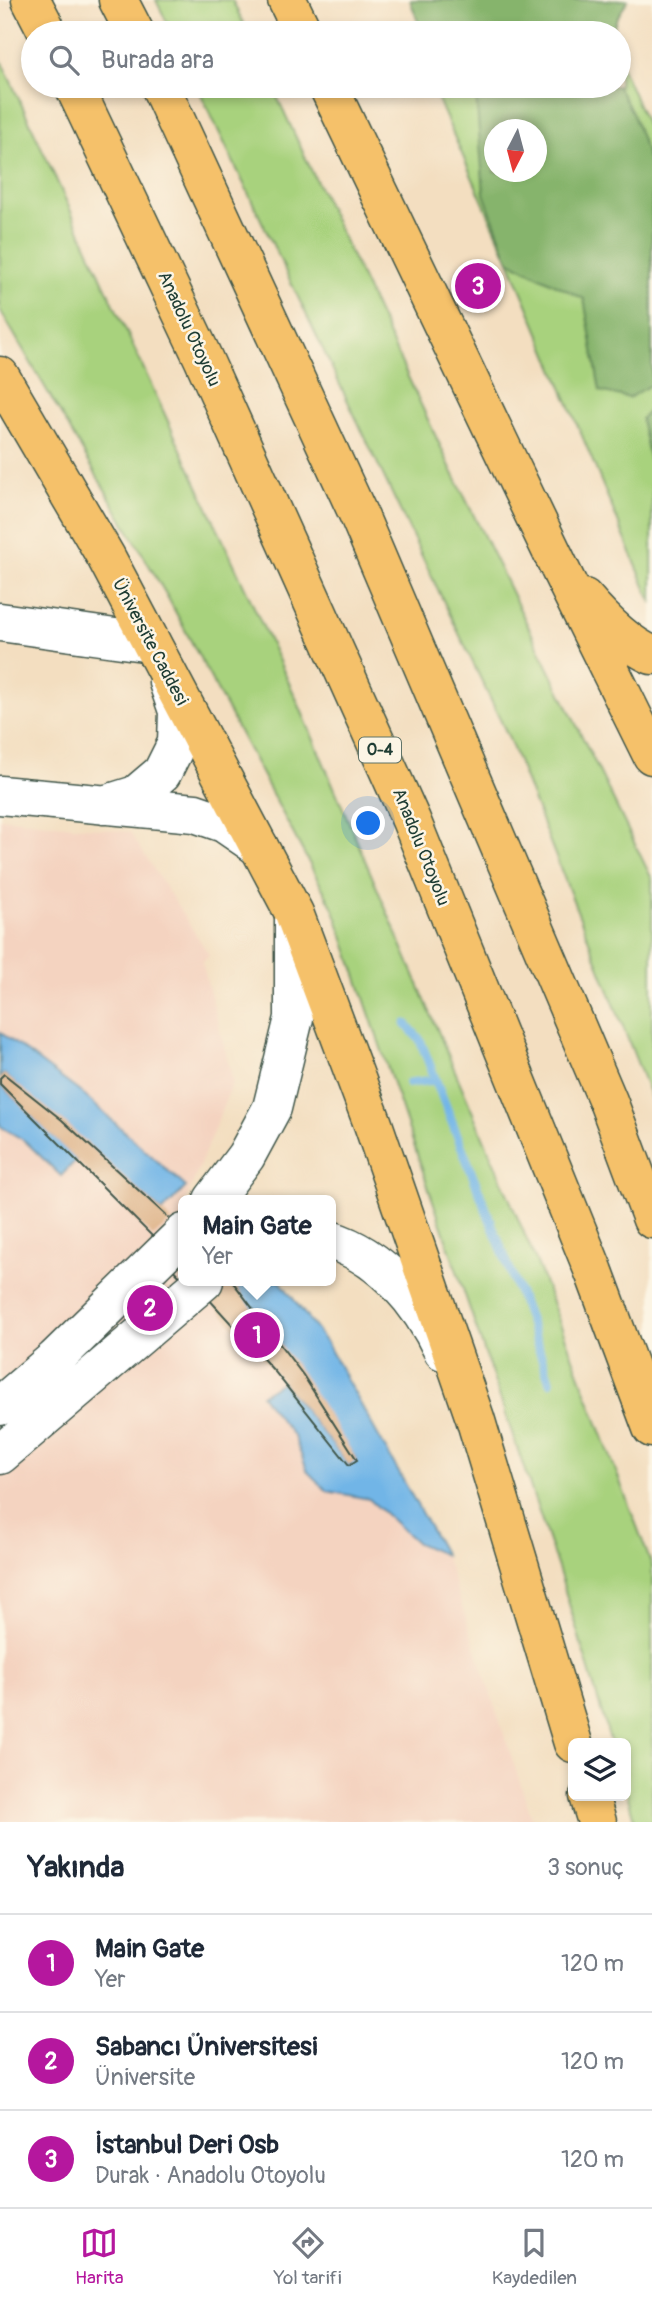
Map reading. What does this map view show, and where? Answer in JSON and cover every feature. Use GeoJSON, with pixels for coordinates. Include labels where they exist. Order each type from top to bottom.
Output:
{"type":"FeatureCollection","features":[{"type":"Feature","properties":{"kind":"main road"},"geometry":{"type":"LineString","coordinates":[[31,0],[41,21]]}},
{"type":"Feature","properties":{"kind":"main road"},"geometry":{"type":"LineString","coordinates":[[118,0],[129,21]]}},
{"type":"Feature","properties":{"kind":"main road"},"geometry":{"type":"LineString","coordinates":[[287,0],[297,21]]}},
{"type":"Feature","properties":{"kind":"main road","name":"Anadolu Otoyolu"},"geometry":{"type":"LineString","coordinates":[[80,98],[203,358],[411,820],[594,1272],[652,1428]]}},
{"type":"Feature","properties":{"kind":"main road"},"geometry":{"type":"LineString","coordinates":[[166,98],[360,518],[603,1088],[652,1219]]}},
{"type":"Feature","properties":{"kind":"main road"},"geometry":{"type":"LineString","coordinates":[[334,98],[652,755]]}},
{"type":"Feature","properties":{"kind":"main road","name":"Üniversite Caddesi"},"geometry":{"type":"LineString","coordinates":[[0,376],[106,557],[294,913],[373,1124],[475,1418],[571,1738]]}},
{"type":"Feature","properties":{"kind":"main road"},"geometry":{"type":"LineString","coordinates":[[562,573],[613,627],[652,655]]}},
{"type":"Feature","properties":{"kind":"main road"},"geometry":{"type":"LineString","coordinates":[[591,1801],[597,1822]]}},
{"type":"Feature","properties":{"kind":"street"},"geometry":{"type":"LineString","coordinates":[[0,622],[157,655],[178,710],[177,743],[162,773],[145,788],[136,795],[102,806]]}},
{"type":"Feature","properties":{"kind":"street"},"geometry":{"type":"LineString","coordinates":[[0,795],[195,813],[224,824],[259,847]]}},
{"type":"Feature","properties":{"kind":"street"},"geometry":{"type":"LineString","coordinates":[[217,1195],[246,1156],[272,1108],[294,1018],[294,913]]}},
{"type":"Feature","properties":{"kind":"street"},"geometry":{"type":"LineString","coordinates":[[0,1406],[55,1359],[178,1239]]}},
{"type":"Feature","properties":{"kind":"street"},"geometry":{"type":"LineString","coordinates":[[336,1242],[350,1246],[388,1273],[411,1299],[435,1333],[475,1418]]}},
{"type":"Feature","properties":{"kind":"street"},"geometry":{"type":"LineString","coordinates":[[0,1455],[199,1286]]}},
{"type":"Feature","properties":{"kind":"shaded area"},"geometry":{"type":"Polygon","coordinates":[[[0,818],[130,832],[209,955],[202,962],[233,1081],[188,1195],[178,1195],[178,1286],[284,1286],[327,1344],[445,1555],[533,1822],[0,1822],[0,818]]]}},
{"type":"Feature","properties":{"kind":"green space"},"geometry":{"type":"Polygon","coordinates":[[[156,0],[232,0],[242,21],[166,21],[156,0]]]}},
{"type":"Feature","properties":{"kind":"green space"},"geometry":{"type":"Polygon","coordinates":[[[410,0],[628,0],[616,21],[418,21],[410,0]]]}},
{"type":"Feature","properties":{"kind":"green space"},"geometry":{"type":"Polygon","coordinates":[[[0,58],[296,698],[539,1268],[652,1566],[652,1822],[635,1822],[629,1801],[631,1738],[609,1738],[559,1571],[334,910],[167,596],[0,310],[0,58]]]}},
{"type":"Feature","properties":{"kind":"green space"},"geometry":{"type":"Polygon","coordinates":[[[631,89],[652,137],[652,603],[509,261],[437,98],[631,98],[631,89]]]}},
{"type":"Feature","properties":{"kind":"green space"},"geometry":{"type":"Polygon","coordinates":[[[203,98],[278,98],[452,471],[652,879],[652,1100],[508,736],[203,98]]]}},
{"type":"Feature","properties":{"kind":"green space"},"geometry":{"type":"Polygon","coordinates":[[[476,98],[624,98],[632,112],[652,169],[652,384],[629,398],[600,391],[584,299],[509,261],[484,194],[476,98]]]}},
{"type":"Feature","properties":{"kind":"green space"},"geometry":{"type":"Polygon","coordinates":[[[652,408],[652,471],[641,419],[652,408]]]}},
{"type":"Feature","properties":{"kind":"water"},"geometry":{"type":"Polygon","coordinates":[[[0,1032],[84,1095],[186,1187],[162,1212],[4,1074],[0,1078],[0,1032]]]}},
{"type":"Feature","properties":{"kind":"water"},"geometry":{"type":"Polygon","coordinates":[[[0,1084],[77,1159],[61,1176],[25,1141],[0,1126],[0,1084]]]}},
{"type":"Feature","properties":{"kind":"water"},"geometry":{"type":"Polygon","coordinates":[[[236,1286],[284,1286],[327,1344],[445,1555],[417,1543],[369,1499],[327,1491],[308,1472],[294,1437],[261,1395],[282,1382],[349,1465],[356,1459],[236,1286]]]}},
{"type":"Feature","properties":{"kind":"building"},"geometry":{"type":"Polygon","coordinates":[[[4,1074],[62,1120],[172,1221],[153,1237],[0,1084],[0,1078],[4,1074]]]}},
{"type":"Feature","properties":{"kind":"building"},"geometry":{"type":"Polygon","coordinates":[[[178,1253],[178,1275],[167,1263],[178,1253]]]}},
{"type":"Feature","properties":{"kind":"building"},"geometry":{"type":"Polygon","coordinates":[[[219,1286],[236,1286],[303,1375],[357,1460],[349,1465],[275,1372],[207,1297],[219,1286]]]}},
{"type":"Feature","properties":{"kind":"waterway"},"geometry":{"type":"LineString","coordinates":[[406,1024],[420,1040],[527,1314],[550,1382]]}},
{"type":"Feature","properties":{"kind":"waterway"},"geometry":{"type":"LineString","coordinates":[[409,1083],[435,1080]]}},
{"type":"Feature","properties":{"kind":"place","name":"İstanbul Deri Osb"},"geometry":{"type":"Point","coordinates":[478,286]}},
{"type":"Feature","properties":{"kind":"place","name":"Sabancı Üniversitesi"},"geometry":{"type":"Point","coordinates":[150,1308]}},
{"type":"Feature","properties":{"kind":"place","name":"Main Gate"},"geometry":{"type":"Point","coordinates":[257,1335]}}]}
